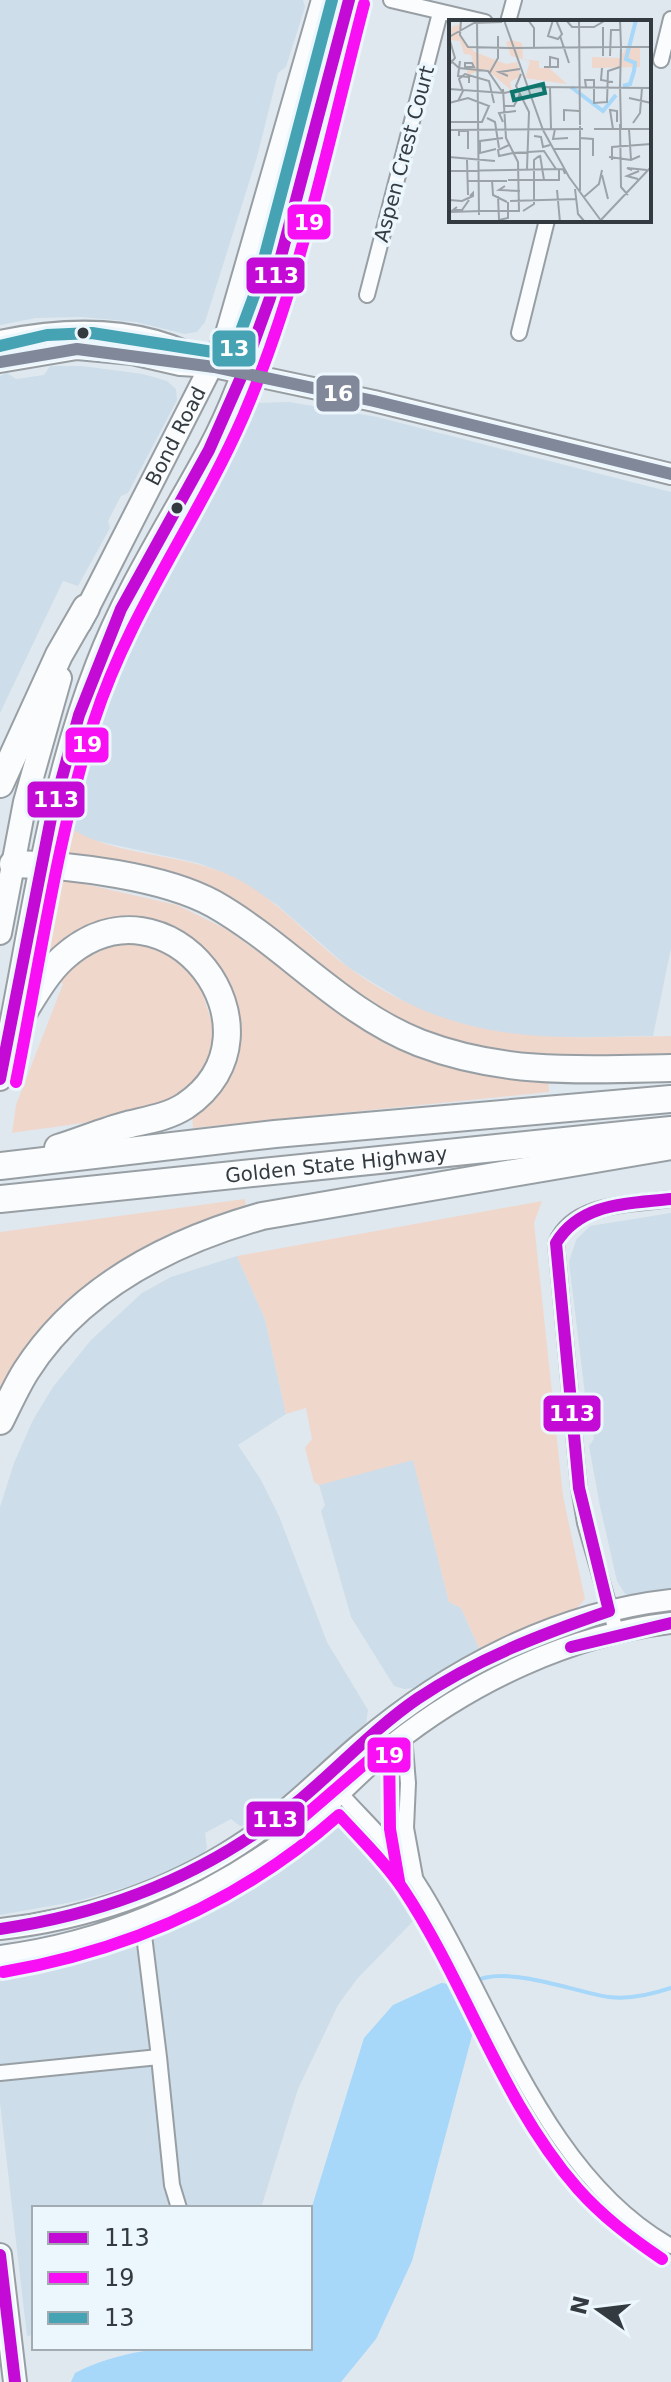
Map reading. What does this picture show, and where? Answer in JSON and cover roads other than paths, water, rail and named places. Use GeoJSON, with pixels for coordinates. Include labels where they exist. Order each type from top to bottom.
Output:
{"type":"FeatureCollection","features":[{"type":"Feature","properties":{"kind":"highway"},"geometry":{"type":"LineString","coordinates":[[0,784],[59,655],[86,608]]}},
{"type":"Feature","properties":{"kind":"highway"},"geometry":{"type":"LineString","coordinates":[[13,864],[41,864],[177,889],[213,904],[347,1002],[421,1043],[472,1061],[535,1069],[671,1068]]}},
{"type":"Feature","properties":{"kind":"highway"},"geometry":{"type":"LineString","coordinates":[[3,1166],[156,1119],[185,1106],[208,1083],[223,1054],[227,1023],[220,991],[204,964],[187,950],[149,932],[117,931],[87,940],[61,960],[10,1033]]}},
{"type":"Feature","properties":{"kind":"highway","name":"Golden State Highway"},"geometry":{"type":"LineString","coordinates":[[3,1166],[275,1134],[671,1099]]}},
{"type":"Feature","properties":{"kind":"highway","name":"Golden State Highway"},"geometry":{"type":"LineString","coordinates":[[0,1199],[671,1130]]}},
{"type":"Feature","properties":{"kind":"highway"},"geometry":{"type":"LineString","coordinates":[[0,1421],[26,1371],[63,1326],[106,1287],[154,1256],[207,1231],[262,1216],[671,1146]]}},
{"type":"Feature","properties":{"kind":"main road","name":"Bond Road"},"geometry":{"type":"LineString","coordinates":[[0,933],[13,864],[52,701],[86,608],[214,367],[245,281],[323,0]]}},
{"type":"Feature","properties":{"kind":"main road","name":"Bond Road"},"geometry":{"type":"LineString","coordinates":[[0,1079],[41,864],[64,766],[97,665],[143,562],[211,447],[270,298],[349,0]]}},
{"type":"Feature","properties":{"kind":"main road"},"geometry":{"type":"LineString","coordinates":[[0,2255],[15,2381]]}},
{"type":"Feature","properties":{"kind":"street"},"geometry":{"type":"LineString","coordinates":[[391,0],[475,20]]}},
{"type":"Feature","properties":{"kind":"street"},"geometry":{"type":"LineString","coordinates":[[509,20],[514,0]]}},
{"type":"Feature","properties":{"kind":"street","name":"Aspen Crest Court"},"geometry":{"type":"LineString","coordinates":[[367,295],[440,13]]}},
{"type":"Feature","properties":{"kind":"street"},"geometry":{"type":"LineString","coordinates":[[660,61],[671,19]]}},
{"type":"Feature","properties":{"kind":"street"},"geometry":{"type":"LineString","coordinates":[[519,333],[547,222]]}},
{"type":"Feature","properties":{"kind":"street"},"geometry":{"type":"LineString","coordinates":[[0,341],[54,331],[119,333],[186,348],[214,367]]}},
{"type":"Feature","properties":{"kind":"street"},"geometry":{"type":"LineString","coordinates":[[0,362],[49,351],[91,349],[180,365],[214,367],[671,474]]}},
{"type":"Feature","properties":{"kind":"street"},"geometry":{"type":"LineString","coordinates":[[617,1634],[579,1488],[556,1243],[566,1224],[584,1213],[671,1199]]}},
{"type":"Feature","properties":{"kind":"street"},"geometry":{"type":"LineString","coordinates":[[0,1929],[73,1916],[185,1877],[239,1846],[301,1800],[358,1745],[437,1686],[532,1636],[609,1611],[671,1600]]}},
{"type":"Feature","properties":{"kind":"street"},"geometry":{"type":"LineString","coordinates":[[0,1956],[79,1942],[191,1897],[244,1868],[284,1841],[397,1741],[497,1677],[539,1658],[617,1634],[671,1623]]}},
{"type":"Feature","properties":{"kind":"street"},"geometry":{"type":"LineString","coordinates":[[397,1741],[393,1830],[401,1862]]}},
{"type":"Feature","properties":{"kind":"street"},"geometry":{"type":"LineString","coordinates":[[397,1741],[408,1783],[406,1828],[415,1878]]}},
{"type":"Feature","properties":{"kind":"street"},"geometry":{"type":"LineString","coordinates":[[340,1793],[415,1878],[559,2139],[583,2173],[636,2225],[671,2246]]}},
{"type":"Feature","properties":{"kind":"street"},"geometry":{"type":"LineString","coordinates":[[244,1868],[256,1847],[295,1818],[301,1800]]}},
{"type":"Feature","properties":{"kind":"street"},"geometry":{"type":"LineString","coordinates":[[191,1897],[199,1882],[235,1861],[239,1846]]}},
{"type":"Feature","properties":{"kind":"street"},"geometry":{"type":"LineString","coordinates":[[178,2206],[172,2185],[170,2132],[142,1919],[144,1909],[177,1890],[185,1877]]}},
{"type":"Feature","properties":{"kind":"street"},"geometry":{"type":"LineString","coordinates":[[0,2073],[159,2057]]}},
{"type":"Feature","properties":{"kind":"water"},"geometry":{"type":"Polygon","coordinates":[[[441,1983],[468,1986],[473,2032],[412,2261],[376,2339],[341,2382],[71,2382],[75,2373],[102,2361],[153,2350],[312,2350],[312,2207],[364,2038],[393,2005],[441,1983]]]}},
{"type":"Feature","properties":{"kind":"waterway"},"geometry":{"type":"LineString","coordinates":[[474,1982],[487,1977],[521,1978],[617,1998],[641,1996],[671,1988]]}}]}
